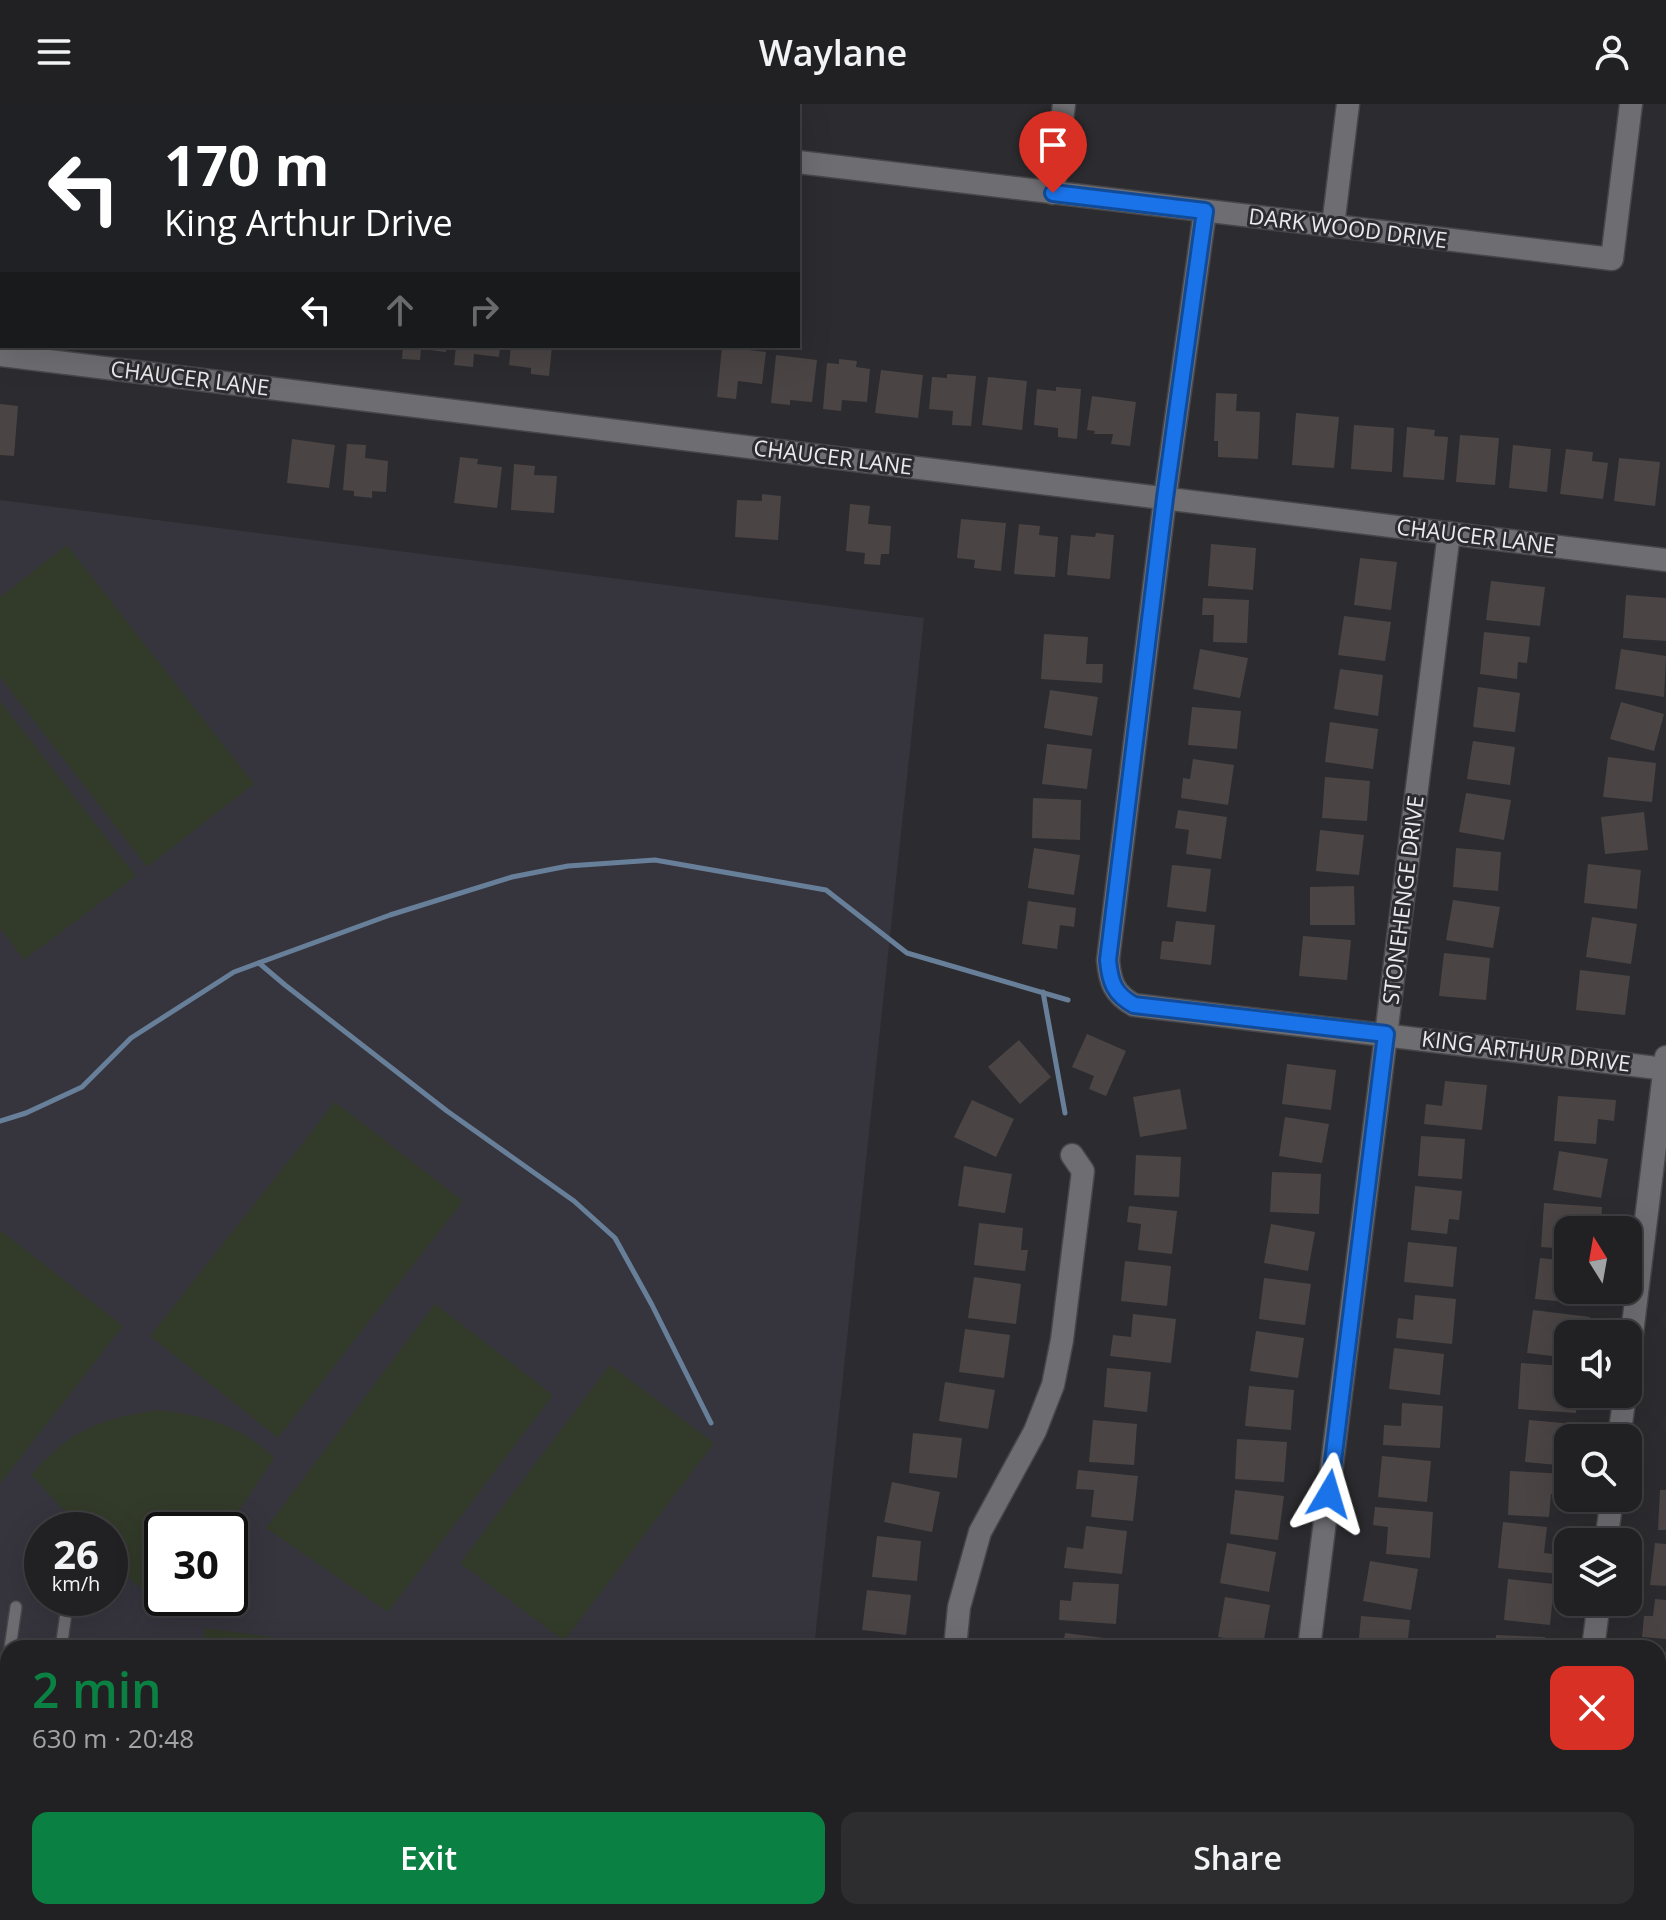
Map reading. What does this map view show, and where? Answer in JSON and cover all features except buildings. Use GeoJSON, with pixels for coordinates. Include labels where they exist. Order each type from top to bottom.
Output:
{"type":"FeatureCollection","features":[{"type":"Feature","properties":{"kind":"street"},"geometry":{"type":"LineString","coordinates":[[1053,193],[1064,104]]}},
{"type":"Feature","properties":{"kind":"street"},"geometry":{"type":"LineString","coordinates":[[1333,226],[1348,104]]}},
{"type":"Feature","properties":{"kind":"street","name":"DARK WOOD DRIVE"},"geometry":{"type":"LineString","coordinates":[[800,162],[1612,259],[1631,104]]}},
{"type":"Feature","properties":{"kind":"street"},"geometry":{"type":"LineString","coordinates":[[1165,498],[1205,211]]}},
{"type":"Feature","properties":{"kind":"street","name":"CHAUCER LANE"},"geometry":{"type":"LineString","coordinates":[[0,355],[1666,560]]}},
{"type":"Feature","properties":{"kind":"street","name":"KING ARTHUR DRIVE"},"geometry":{"type":"LineString","coordinates":[[1165,498],[1108,960],[1110,981],[1119,997],[1134,1005],[1666,1065]]}},
{"type":"Feature","properties":{"kind":"street","name":"STONEHENGE DRIVE"},"geometry":{"type":"LineString","coordinates":[[1310,1640],[1449,533]]}},
{"type":"Feature","properties":{"kind":"street"},"geometry":{"type":"LineString","coordinates":[[1634,1320],[1666,1065]]}},
{"type":"Feature","properties":{"kind":"street"},"geometry":{"type":"LineString","coordinates":[[956,1640],[959,1607],[980,1532],[1035,1431],[1053,1385],[1062,1340],[1083,1171],[1072,1155]]}},
{"type":"Feature","properties":{"kind":"street"},"geometry":{"type":"LineString","coordinates":[[1594,1640],[1597,1616]]}},
{"type":"Feature","properties":{"kind":"lane"},"geometry":{"type":"LineString","coordinates":[[11,1640],[16,1607]]}},
{"type":"Feature","properties":{"kind":"lane"},"geometry":{"type":"LineString","coordinates":[[62,1640],[66,1616]]}},
{"type":"Feature","properties":{"kind":"shaded area"},"geometry":{"type":"Polygon","coordinates":[[[0,500],[924,618],[815,1640],[0,1640],[0,500]]]}},
{"type":"Feature","properties":{"kind":"green space"},"geometry":{"type":"Polygon","coordinates":[[[67,545],[254,784],[147,867],[0,677],[0,597],[67,545]]]}},
{"type":"Feature","properties":{"kind":"green space"},"geometry":{"type":"Polygon","coordinates":[[[0,701],[136,876],[24,960],[0,928],[0,701]]]}},
{"type":"Feature","properties":{"kind":"green space"},"geometry":{"type":"Polygon","coordinates":[[[335,1102],[463,1201],[278,1438],[150,1336],[335,1102]]]}},
{"type":"Feature","properties":{"kind":"green space"},"geometry":{"type":"Polygon","coordinates":[[[0,1230],[123,1326],[0,1484],[0,1230]]]}},
{"type":"Feature","properties":{"kind":"green space"},"geometry":{"type":"Polygon","coordinates":[[[435,1304],[553,1395],[388,1612],[266,1528],[435,1304]]]}},
{"type":"Feature","properties":{"kind":"green space"},"geometry":{"type":"Polygon","coordinates":[[[610,1365],[714,1443],[565,1640],[460,1563],[610,1365]]]}},
{"type":"Feature","properties":{"kind":"green space"},"geometry":{"type":"Polygon","coordinates":[[[158,1410],[206,1419],[248,1437],[274,1458],[238,1512],[144,1512],[144,1591],[128,1577],[128,1512],[65,1512],[31,1475],[73,1437],[119,1417],[158,1410]]]}},
{"type":"Feature","properties":{"kind":"green space"},"geometry":{"type":"Polygon","coordinates":[[[205,1628],[293,1640],[203,1640],[205,1628]]]}},
{"type":"Feature","properties":{"kind":"waterway"},"geometry":{"type":"LineString","coordinates":[[0,1121],[26,1113],[82,1087],[131,1038],[234,972],[390,915],[512,877],[568,866],[655,860],[826,890],[907,953],[1068,1000]]}},
{"type":"Feature","properties":{"kind":"waterway"},"geometry":{"type":"LineString","coordinates":[[259,963],[447,1111],[574,1201],[615,1238],[711,1423]]}},
{"type":"Feature","properties":{"kind":"waterway"},"geometry":{"type":"LineString","coordinates":[[1043,992],[1065,1113]]}},
{"type":"Feature","properties":{"kind":"route"},"geometry":{"type":"LineString","coordinates":[[1053,193],[1205,211],[1165,498],[1108,960],[1110,981],[1119,997],[1134,1005],[1386,1034],[1329,1494]]}}]}
